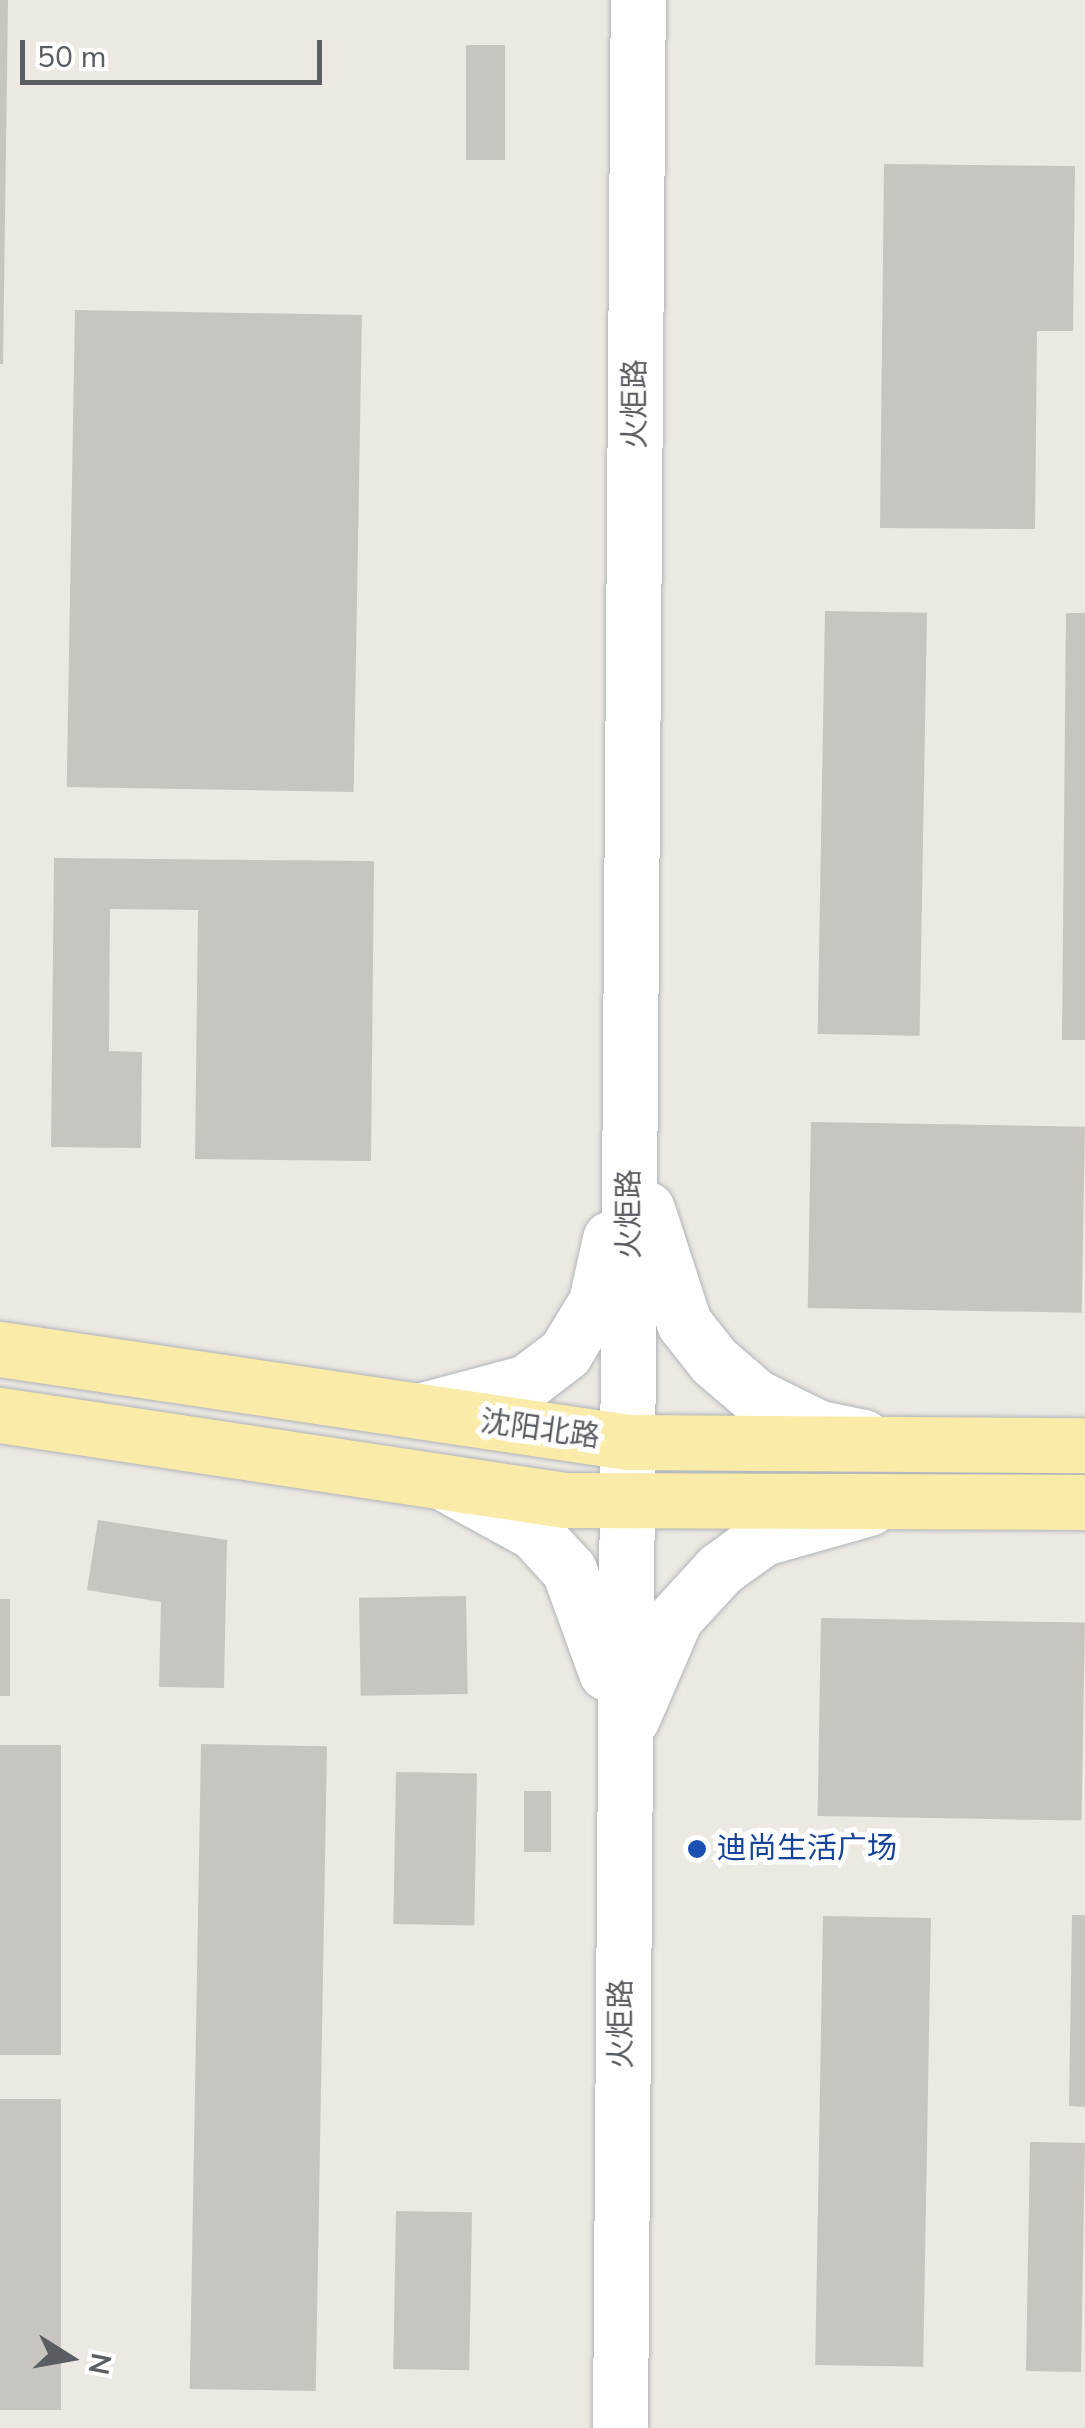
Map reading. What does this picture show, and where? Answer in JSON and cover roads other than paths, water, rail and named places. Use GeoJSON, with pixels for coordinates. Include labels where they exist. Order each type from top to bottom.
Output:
{"type":"FeatureCollection","features":[{"type":"Feature","properties":{"kind":"main road","name":"火炬路"},"geometry":{"type":"LineString","coordinates":[[620,2428],[638,0]]}},
{"type":"Feature","properties":{"kind":"main road"},"geometry":{"type":"LineString","coordinates":[[417,1412],[528,1382],[565,1353],[596,1302],[630,1148]]}},
{"type":"Feature","properties":{"kind":"main road"},"geometry":{"type":"LineString","coordinates":[[630,1148],[684,1323],[714,1362],[756,1398],[818,1428],[903,1444]]}},
{"type":"Feature","properties":{"kind":"main road","name":"沈阳北路"},"geometry":{"type":"LineString","coordinates":[[0,1349],[628,1442],[1085,1445]]}},
{"type":"Feature","properties":{"kind":"main road"},"geometry":{"type":"LineString","coordinates":[[0,1415],[440,1481],[624,1504],[902,1498],[1085,1502]]}},
{"type":"Feature","properties":{"kind":"main road"},"geometry":{"type":"LineString","coordinates":[[440,1481],[534,1532],[569,1570],[588,1604],[623,1739]]}},
{"type":"Feature","properties":{"kind":"main road"},"geometry":{"type":"LineString","coordinates":[[623,1739],[675,1618],[720,1568],[763,1538],[902,1498]]}},
{"type":"Feature","properties":{"kind":"place","name":"迪尚生活广场"},"geometry":{"type":"Point","coordinates":[697,1849]}}]}
